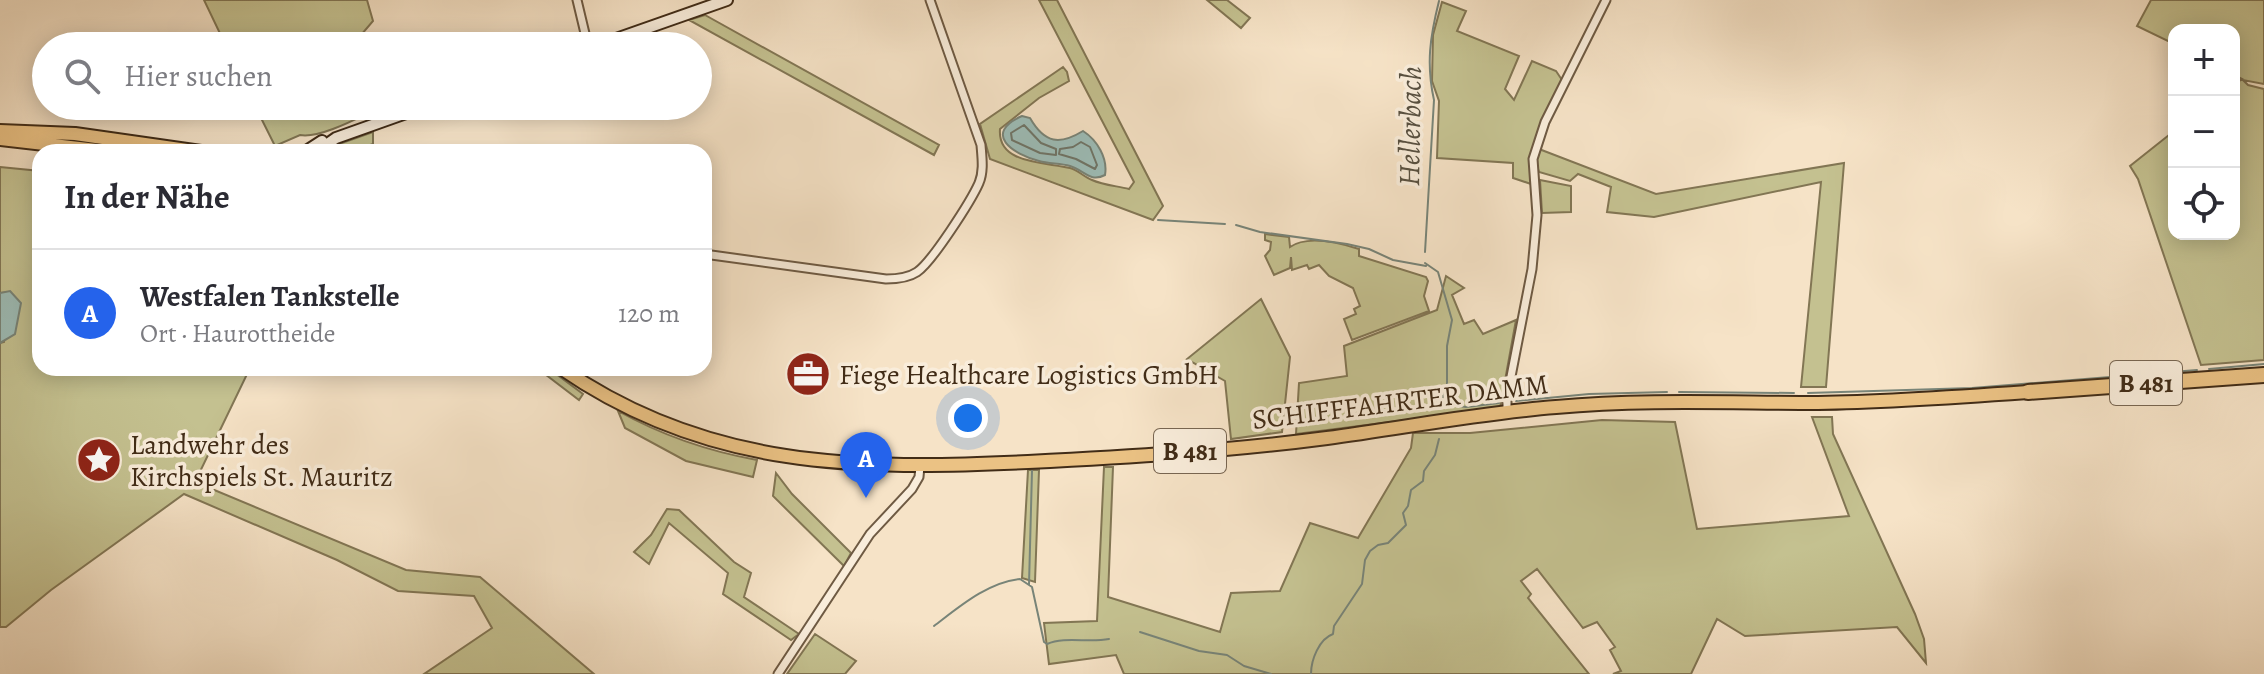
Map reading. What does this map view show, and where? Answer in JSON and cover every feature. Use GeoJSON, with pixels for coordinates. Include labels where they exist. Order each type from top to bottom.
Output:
{"type":"FeatureCollection","features":[{"type":"Feature","properties":{"kind":"highway","name":"SCHIFFFAHRTER DAMM"},"geometry":{"type":"LineString","coordinates":[[2028,392],[2264,375]]}},
{"type":"Feature","properties":{"kind":"main road"},"geometry":{"type":"LineString","coordinates":[[0,131],[75,134],[145,144]]}},
{"type":"Feature","properties":{"kind":"main road"},"geometry":{"type":"LineString","coordinates":[[0,139],[44,144]]}},
{"type":"Feature","properties":{"kind":"main road","name":"SCHIFFFAHRTER DAMM"},"geometry":{"type":"LineString","coordinates":[[575,376],[641,414],[726,444],[786,457],[843,464],[920,466],[1111,458],[1273,444],[1507,412],[1642,402],[1865,402],[2028,392]]}},
{"type":"Feature","properties":{"kind":"street"},"geometry":{"type":"LineString","coordinates":[[577,0],[585,32]]}},
{"type":"Feature","properties":{"kind":"street"},"geometry":{"type":"LineString","coordinates":[[636,32],[727,0]]}},
{"type":"Feature","properties":{"kind":"street"},"geometry":{"type":"LineString","coordinates":[[712,255],[886,279],[919,271],[978,184],[983,163],[981,145],[930,0]]}},
{"type":"Feature","properties":{"kind":"street"},"geometry":{"type":"LineString","coordinates":[[1507,412],[1507,397],[1533,256],[1537,215],[1533,159],[1545,122],[1606,0]]}},
{"type":"Feature","properties":{"kind":"street"},"geometry":{"type":"LineString","coordinates":[[316,144],[387,120]]}},
{"type":"Feature","properties":{"kind":"street"},"geometry":{"type":"LineString","coordinates":[[327,144],[336,138]]}},
{"type":"Feature","properties":{"kind":"street"},"geometry":{"type":"LineString","coordinates":[[778,674],[870,534],[912,489],[919,477],[920,466]]}},
{"type":"Feature","properties":{"kind":"shaded area"},"geometry":{"type":"Polygon","coordinates":[[[204,0],[367,0],[373,21],[364,32],[219,32],[204,0]]]}},
{"type":"Feature","properties":{"kind":"shaded area"},"geometry":{"type":"Polygon","coordinates":[[[1039,0],[1057,0],[1163,206],[1153,220],[990,159],[980,124],[1063,67],[1069,81],[1039,98],[1000,129],[1001,141],[1006,149],[1025,160],[1073,169],[1089,179],[1129,189],[1134,182],[1039,0]]]}},
{"type":"Feature","properties":{"kind":"shaded area"},"geometry":{"type":"Polygon","coordinates":[[[1207,0],[1227,0],[1250,18],[1241,28],[1207,0]]]}},
{"type":"Feature","properties":{"kind":"shaded area"},"geometry":{"type":"Polygon","coordinates":[[[2151,0],[2264,0],[2264,84],[2243,80],[2248,85],[2264,89],[2264,360],[2201,365],[2138,179],[2130,166],[2168,136],[2168,240],[2240,240],[2240,24],[2168,24],[2168,41],[2137,26],[2151,0]]]}},
{"type":"Feature","properties":{"kind":"shaded area"},"geometry":{"type":"Polygon","coordinates":[[[1442,2],[1466,11],[1457,31],[1519,56],[1505,89],[1514,100],[1532,61],[1556,71],[1562,80],[1531,158],[1534,185],[1513,178],[1513,163],[1437,158],[1439,101],[1432,81],[1433,35],[1442,2]]]}},
{"type":"Feature","properties":{"kind":"shaded area"},"geometry":{"type":"Polygon","coordinates":[[[705,15],[939,145],[934,155],[712,32],[689,20],[705,15]]]}},
{"type":"Feature","properties":{"kind":"shaded area"},"geometry":{"type":"Polygon","coordinates":[[[262,120],[353,120],[330,130],[300,135],[274,144],[262,120]]]}},
{"type":"Feature","properties":{"kind":"shaded area"},"geometry":{"type":"Polygon","coordinates":[[[373,132],[373,144],[339,144],[373,132]]]}},
{"type":"Feature","properties":{"kind":"shaded area"},"geometry":{"type":"Polygon","coordinates":[[[1539,149],[1656,194],[1844,163],[1826,387],[1801,387],[1821,182],[1654,217],[1607,212],[1611,187],[1578,174],[1570,181],[1539,172],[1535,160],[1539,149]]]}},
{"type":"Feature","properties":{"kind":"shaded area"},"geometry":{"type":"Polygon","coordinates":[[[0,167],[32,170],[32,376],[246,376],[195,482],[406,570],[480,577],[594,674],[424,674],[492,628],[474,596],[398,591],[337,560],[184,494],[51,590],[6,627],[0,627],[0,343],[4,342],[10,292],[0,293],[0,167]]]}},
{"type":"Feature","properties":{"kind":"shaded area"},"geometry":{"type":"Polygon","coordinates":[[[1540,180],[1571,186],[1571,212],[1542,213],[1540,180]]]}},
{"type":"Feature","properties":{"kind":"shaded area"},"geometry":{"type":"Polygon","coordinates":[[[1265,234],[1289,237],[1290,247],[1314,241],[1359,249],[1359,256],[1426,277],[1428,281],[1424,296],[1429,311],[1352,340],[1344,319],[1356,314],[1354,309],[1360,306],[1353,288],[1329,276],[1319,265],[1292,270],[1291,257],[1290,268],[1274,275],[1265,256],[1271,242],[1265,240],[1265,234]]]}},
{"type":"Feature","properties":{"kind":"shaded area"},"geometry":{"type":"Polygon","coordinates":[[[1446,276],[1464,288],[1452,295],[1464,324],[1474,320],[1483,334],[1516,320],[1500,408],[1296,434],[1299,383],[1347,376],[1344,346],[1437,310],[1446,276]]]}},
{"type":"Feature","properties":{"kind":"shaded area"},"geometry":{"type":"Polygon","coordinates":[[[1261,299],[1290,357],[1282,432],[1231,439],[1225,381],[1187,359],[1261,299]]]}},
{"type":"Feature","properties":{"kind":"shaded area"},"geometry":{"type":"Polygon","coordinates":[[[548,376],[559,376],[583,394],[579,400],[548,376]]]}},
{"type":"Feature","properties":{"kind":"shaded area"},"geometry":{"type":"Polygon","coordinates":[[[618,411],[686,442],[757,460],[753,477],[686,461],[625,428],[618,411]]]}},
{"type":"Feature","properties":{"kind":"shaded area"},"geometry":{"type":"Polygon","coordinates":[[[1812,417],[1832,417],[1833,434],[1915,614],[1924,639],[1926,663],[1897,627],[1745,636],[1717,619],[1691,674],[1613,674],[1621,671],[1610,650],[1615,647],[1597,622],[1583,628],[1537,569],[1521,581],[1531,594],[1528,598],[1589,674],[1124,674],[1116,655],[1049,664],[1044,623],[1097,621],[1104,467],[1113,467],[1108,597],[1220,632],[1231,593],[1280,591],[1310,523],[1358,538],[1411,448],[1413,433],[1470,433],[1602,420],[1675,422],[1697,529],[1849,516],[1812,417]]]}},
{"type":"Feature","properties":{"kind":"shaded area"},"geometry":{"type":"Polygon","coordinates":[[[1028,470],[1039,470],[1035,582],[1022,578],[1028,470]]]}},
{"type":"Feature","properties":{"kind":"shaded area"},"geometry":{"type":"Polygon","coordinates":[[[776,473],[792,494],[851,553],[844,566],[773,496],[776,473]]]}},
{"type":"Feature","properties":{"kind":"shaded area"},"geometry":{"type":"Polygon","coordinates":[[[667,509],[679,510],[734,562],[751,573],[744,597],[799,634],[791,640],[723,594],[728,573],[669,523],[649,564],[634,552],[651,535],[667,509]]]}},
{"type":"Feature","properties":{"kind":"shaded area"},"geometry":{"type":"Polygon","coordinates":[[[815,634],[856,661],[845,674],[787,674],[815,634]]]}},
{"type":"Feature","properties":{"kind":"water"},"geometry":{"type":"Polygon","coordinates":[[[1022,116],[1030,118],[1041,133],[1054,140],[1067,139],[1083,131],[1100,150],[1105,162],[1105,175],[1095,178],[1070,166],[1020,154],[1006,143],[1003,136],[1010,123],[1022,116]]]}},
{"type":"Feature","properties":{"kind":"water"},"geometry":{"type":"Polygon","coordinates":[[[10,291],[21,303],[15,334],[0,343],[0,293],[10,291]]]}},
{"type":"Feature","properties":{"kind":"waterway","name":"Hellerbach"},"geometry":{"type":"LineString","coordinates":[[1425,252],[1434,100],[1430,50],[1439,1]]}},
{"type":"Feature","properties":{"kind":"waterway"},"geometry":{"type":"LineString","coordinates":[[1158,220],[1225,224]]}},
{"type":"Feature","properties":{"kind":"waterway"},"geometry":{"type":"LineString","coordinates":[[1236,225],[1260,232],[1347,244],[1369,249],[1393,260],[1426,266]]}},
{"type":"Feature","properties":{"kind":"waterway","name":"Hellerbach"},"geometry":{"type":"LineString","coordinates":[[1425,263],[1438,272],[1452,320],[1447,346],[1447,387],[1439,406]]}},
{"type":"Feature","properties":{"kind":"waterway"},"geometry":{"type":"LineString","coordinates":[[2209,369],[2264,364]]}},
{"type":"Feature","properties":{"kind":"waterway"},"geometry":{"type":"LineString","coordinates":[[1808,393],[1972,388],[2197,370]]}},
{"type":"Feature","properties":{"kind":"waterway"},"geometry":{"type":"LineString","coordinates":[[1516,401],[1589,394],[1667,392]]}},
{"type":"Feature","properties":{"kind":"waterway"},"geometry":{"type":"LineString","coordinates":[[1679,392],[1794,393]]}},
{"type":"Feature","properties":{"kind":"waterway"},"geometry":{"type":"LineString","coordinates":[[1441,404],[1466,407],[1499,403]]}},
{"type":"Feature","properties":{"kind":"waterway","name":"Hellerbach"},"geometry":{"type":"LineString","coordinates":[[1311,674],[1317,651],[1324,640],[1333,634],[1334,626],[1362,584],[1365,560],[1370,551],[1388,543],[1406,525],[1403,513],[1408,506],[1411,490],[1423,481],[1424,471],[1435,455],[1439,439]]}},
{"type":"Feature","properties":{"kind":"waterway"},"geometry":{"type":"LineString","coordinates":[[1029,585],[1032,471]]}},
{"type":"Feature","properties":{"kind":"waterway"},"geometry":{"type":"LineString","coordinates":[[934,626],[985,590],[1020,579],[1032,587],[1044,642],[1109,639]]}},
{"type":"Feature","properties":{"kind":"waterway"},"geometry":{"type":"LineString","coordinates":[[1140,632],[1199,651],[1227,655],[1244,666],[1271,674]]}},
{"type":"Feature","properties":{"kind":"place","name":"Fiege Healthcare Logistics GmbH"},"geometry":{"type":"Point","coordinates":[808,374]}},
{"type":"Feature","properties":{"kind":"place","name":"Landwehr des Kirchspiels St. Mauritz"},"geometry":{"type":"Point","coordinates":[99,460]}},
{"type":"Feature","properties":{"kind":"place","name":"Westfalen Tankstelle"},"geometry":{"type":"Point","coordinates":[866,498]}}]}
